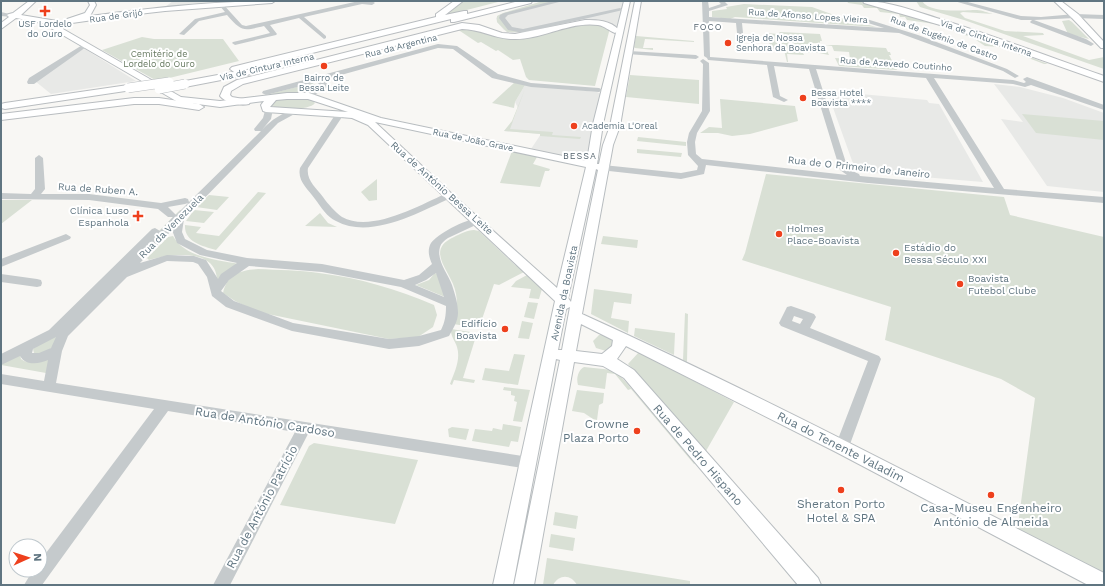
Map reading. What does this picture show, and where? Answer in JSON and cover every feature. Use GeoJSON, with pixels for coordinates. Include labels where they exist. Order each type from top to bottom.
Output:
{"type":"FeatureCollection","features":[{"type":"Feature","properties":{"kind":"highway","name":"Via de Cintura Interna"},"geometry":{"type":"LineString","coordinates":[[1,107],[169,82],[249,66],[511,1]]}},
{"type":"Feature","properties":{"kind":"highway","name":"Via de Cintura Interna"},"geometry":{"type":"LineString","coordinates":[[1,113],[146,91],[292,62],[527,1]]}},
{"type":"Feature","properties":{"kind":"highway"},"geometry":{"type":"LineString","coordinates":[[245,102],[230,99],[225,96],[225,92],[233,85],[240,82],[442,30],[503,12],[527,1]]}},
{"type":"Feature","properties":{"kind":"highway","name":"Via de Cintura Interna"},"geometry":{"type":"LineString","coordinates":[[867,1],[962,28],[1104,79]]}},
{"type":"Feature","properties":{"kind":"highway","name":"Via de Cintura Interna"},"geometry":{"type":"LineString","coordinates":[[881,1],[936,16],[1104,74]]}},
{"type":"Feature","properties":{"kind":"highway"},"geometry":{"type":"LineString","coordinates":[[374,35],[436,17],[456,3]]}},
{"type":"Feature","properties":{"kind":"highway"},"geometry":{"type":"LineString","coordinates":[[914,5],[936,16]]}},
{"type":"Feature","properties":{"kind":"highway"},"geometry":{"type":"LineString","coordinates":[[503,12],[492,20],[502,32],[516,34],[580,21],[611,20],[619,13]]}},
{"type":"Feature","properties":{"kind":"highway"},"geometry":{"type":"LineString","coordinates":[[442,30],[462,26],[474,26],[488,29],[502,36],[516,37],[587,22],[611,26],[615,30]]}},
{"type":"Feature","properties":{"kind":"highway"},"geometry":{"type":"LineString","coordinates":[[1065,65],[1072,70],[1104,82]]}},
{"type":"Feature","properties":{"kind":"highway"},"geometry":{"type":"LineString","coordinates":[[1,117],[134,101],[159,101],[199,107]]}},
{"type":"Feature","properties":{"kind":"main road"},"geometry":{"type":"LineString","coordinates":[[1,27],[29,1]]}},
{"type":"Feature","properties":{"kind":"main road","name":"Rua de Grijó"},"geometry":{"type":"LineString","coordinates":[[60,29],[61,26],[70,22],[121,14],[271,1]]}},
{"type":"Feature","properties":{"kind":"main road"},"geometry":{"type":"LineString","coordinates":[[623,1],[615,30],[613,49],[629,53]]}},
{"type":"Feature","properties":{"kind":"main road","name":"Avenida da Boavista"},"geometry":{"type":"LineString","coordinates":[[524,585],[575,316],[595,169],[598,122],[602,92],[623,1]]}},
{"type":"Feature","properties":{"kind":"main road","name":"Avenida da Boavista"},"geometry":{"type":"LineString","coordinates":[[502,585],[529,463],[562,299],[595,169],[608,144],[615,126],[638,1]]}},
{"type":"Feature","properties":{"kind":"main road"},"geometry":{"type":"LineString","coordinates":[[1057,1],[1075,16],[1094,42],[1104,46]]}},
{"type":"Feature","properties":{"kind":"main road"},"geometry":{"type":"LineString","coordinates":[[11,17],[37,2]]}},
{"type":"Feature","properties":{"kind":"main road"},"geometry":{"type":"LineString","coordinates":[[11,17],[54,23],[70,22],[86,16],[93,5],[102,15],[121,14]]}},
{"type":"Feature","properties":{"kind":"main road"},"geometry":{"type":"LineString","coordinates":[[11,17],[28,19]]}},
{"type":"Feature","properties":{"kind":"main road","name":"Rua de António Bessa Leite"},"geometry":{"type":"LineString","coordinates":[[45,22],[60,29],[179,99],[199,107],[301,111],[340,114],[364,119],[377,129],[448,196],[562,299],[575,316]]}},
{"type":"Feature","properties":{"kind":"main road"},"geometry":{"type":"LineString","coordinates":[[267,109],[265,105],[270,95]]}},
{"type":"Feature","properties":{"kind":"main road","name":"Rua de António Bessa Leite"},"geometry":{"type":"LineString","coordinates":[[179,99],[220,104],[245,102],[270,95],[306,96],[320,99],[356,113]]}},
{"type":"Feature","properties":{"kind":"main road"},"geometry":{"type":"LineString","coordinates":[[301,111],[314,108],[318,105],[320,99]]}},
{"type":"Feature","properties":{"kind":"main road","name":"Rua de João Grave"},"geometry":{"type":"LineString","coordinates":[[356,113],[595,169]]}},
{"type":"Feature","properties":{"kind":"main road"},"geometry":{"type":"LineString","coordinates":[[377,129],[381,124],[390,122]]}},
{"type":"Feature","properties":{"kind":"main road","name":"Rua do Tenente Valadim"},"geometry":{"type":"LineString","coordinates":[[575,316],[635,343],[842,447],[1104,583]]}},
{"type":"Feature","properties":{"kind":"main road"},"geometry":{"type":"LineString","coordinates":[[609,362],[621,341],[619,336]]}},
{"type":"Feature","properties":{"kind":"main road"},"geometry":{"type":"LineString","coordinates":[[609,362],[621,348],[635,343]]}},
{"type":"Feature","properties":{"kind":"main road"},"geometry":{"type":"LineString","coordinates":[[550,358],[554,354],[609,362]]}},
{"type":"Feature","properties":{"kind":"main road","name":"Rua de Pedro Hispano"},"geometry":{"type":"LineString","coordinates":[[609,362],[628,374],[811,585]]}},
{"type":"Feature","properties":{"kind":"main road"},"geometry":{"type":"LineString","coordinates":[[529,463],[535,466],[543,480]]}},
{"type":"Feature","properties":{"kind":"street"},"geometry":{"type":"LineString","coordinates":[[560,1],[506,14],[501,17],[510,29],[523,31],[619,13]]}},
{"type":"Feature","properties":{"kind":"street"},"geometry":{"type":"LineString","coordinates":[[595,169],[681,176],[701,172],[702,167],[699,161],[692,155],[692,140],[693,131],[704,117],[706,111],[706,63],[704,58],[706,1]]}},
{"type":"Feature","properties":{"kind":"street"},"geometry":{"type":"LineString","coordinates":[[957,1],[1021,18],[1084,40],[1094,42]]}},
{"type":"Feature","properties":{"kind":"street"},"geometry":{"type":"LineString","coordinates":[[222,5],[240,26],[246,28],[266,24],[335,8],[362,2],[372,3],[340,13],[335,8]]}},
{"type":"Feature","properties":{"kind":"street"},"geometry":{"type":"LineString","coordinates":[[706,10],[723,3]]}},
{"type":"Feature","properties":{"kind":"street"},"geometry":{"type":"LineString","coordinates":[[182,34],[198,20],[229,13]]}},
{"type":"Feature","properties":{"kind":"street"},"geometry":{"type":"LineString","coordinates":[[1,14],[11,17]]}},
{"type":"Feature","properties":{"kind":"street"},"geometry":{"type":"LineString","coordinates":[[301,16],[324,37]]}},
{"type":"Feature","properties":{"kind":"street"},"geometry":{"type":"LineString","coordinates":[[1021,18],[1055,18],[1075,16],[1104,17]]}},
{"type":"Feature","properties":{"kind":"street","name":"Rua de Eugénio de Castro"},"geometry":{"type":"LineString","coordinates":[[857,18],[900,31],[1005,70],[1014,79]]}},
{"type":"Feature","properties":{"kind":"street"},"geometry":{"type":"LineString","coordinates":[[1055,18],[1060,32]]}},
{"type":"Feature","properties":{"kind":"street","name":"Rua de Afonso Lopes Vieira"},"geometry":{"type":"LineString","coordinates":[[706,19],[900,31]]}},
{"type":"Feature","properties":{"kind":"street","name":"Rua de Afonso Lopes Vieira"},"geometry":{"type":"LineString","coordinates":[[739,21],[740,33]]}},
{"type":"Feature","properties":{"kind":"street"},"geometry":{"type":"LineString","coordinates":[[235,43],[274,34],[266,24]]}},
{"type":"Feature","properties":{"kind":"street"},"geometry":{"type":"LineString","coordinates":[[31,82],[51,66],[86,45]]}},
{"type":"Feature","properties":{"kind":"street","name":"Rua da Argentina"},"geometry":{"type":"LineString","coordinates":[[270,95],[318,78],[446,45],[456,47],[492,75],[531,84],[602,92]]}},
{"type":"Feature","properties":{"kind":"street","name":"Rua de Azevedo Coutinho"},"geometry":{"type":"LineString","coordinates":[[629,53],[929,76],[1014,79],[1026,85],[1031,82],[1104,108]]}},
{"type":"Feature","properties":{"kind":"street"},"geometry":{"type":"LineString","coordinates":[[770,64],[777,97],[784,100]]}},
{"type":"Feature","properties":{"kind":"street"},"geometry":{"type":"LineString","coordinates":[[812,68],[844,170],[835,176]]}},
{"type":"Feature","properties":{"kind":"street"},"geometry":{"type":"LineString","coordinates":[[929,76],[1000,190]]}},
{"type":"Feature","properties":{"kind":"street"},"geometry":{"type":"LineString","coordinates":[[318,78],[325,85]]}},
{"type":"Feature","properties":{"kind":"street"},"geometry":{"type":"LineString","coordinates":[[306,96],[325,85]]}},
{"type":"Feature","properties":{"kind":"street"},"geometry":{"type":"LineString","coordinates":[[320,99],[325,85]]}},
{"type":"Feature","properties":{"kind":"street","name":"Rua da Venezuela"},"geometry":{"type":"LineString","coordinates":[[1,360],[53,333],[237,155],[267,119],[267,109]]}},
{"type":"Feature","properties":{"kind":"street","name":"Rua da Venezuela"},"geometry":{"type":"LineString","coordinates":[[49,387],[56,350],[63,334],[123,274],[175,216],[185,201],[275,122],[285,115],[301,111]]}},
{"type":"Feature","properties":{"kind":"street"},"geometry":{"type":"LineString","coordinates":[[340,114],[304,168],[303,174],[304,179],[339,219],[351,223],[377,224],[389,221],[448,196]]}},
{"type":"Feature","properties":{"kind":"street"},"geometry":{"type":"LineString","coordinates":[[34,196],[40,189],[39,158]]}},
{"type":"Feature","properties":{"kind":"street","name":"Rua de O Primeiro de Janeiro"},"geometry":{"type":"LineString","coordinates":[[699,161],[876,181],[1000,190],[1104,200]]}},
{"type":"Feature","properties":{"kind":"street","name":"Rua de O Primeiro de Janeiro"},"geometry":{"type":"LineString","coordinates":[[844,170],[855,175],[983,187],[1000,190]]}},
{"type":"Feature","properties":{"kind":"street","name":"Rua de Ruben A."},"geometry":{"type":"LineString","coordinates":[[1,196],[89,198],[161,206],[185,201]]}},
{"type":"Feature","properties":{"kind":"street"},"geometry":{"type":"LineString","coordinates":[[161,206],[175,216],[177,232],[181,241],[204,253],[247,262],[322,268],[404,284],[451,304]]}},
{"type":"Feature","properties":{"kind":"street"},"geometry":{"type":"LineString","coordinates":[[123,274],[167,258],[194,259],[202,262],[212,277],[216,293],[230,304],[257,315],[292,327],[389,344],[419,341],[445,333],[449,326],[452,314],[449,294],[437,265],[434,252],[438,241],[477,221]]}},
{"type":"Feature","properties":{"kind":"street"},"geometry":{"type":"LineString","coordinates":[[1,263],[66,237]]}},
{"type":"Feature","properties":{"kind":"street"},"geometry":{"type":"LineString","coordinates":[[216,289],[225,277],[247,262]]}},
{"type":"Feature","properties":{"kind":"street"},"geometry":{"type":"LineString","coordinates":[[404,284],[423,278],[437,265]]}},
{"type":"Feature","properties":{"kind":"street"},"geometry":{"type":"LineString","coordinates":[[1,278],[37,283]]}},
{"type":"Feature","properties":{"kind":"street"},"geometry":{"type":"LineString","coordinates":[[803,331],[875,359],[842,447]]}},
{"type":"Feature","properties":{"kind":"street"},"geometry":{"type":"LineString","coordinates":[[28,346],[26,355],[29,358],[40,358],[56,350]]}},
{"type":"Feature","properties":{"kind":"street","name":"Rua de António Cardoso"},"geometry":{"type":"LineString","coordinates":[[1,379],[529,463]]}},
{"type":"Feature","properties":{"kind":"street"},"geometry":{"type":"LineString","coordinates":[[32,585],[164,406]]}},
{"type":"Feature","properties":{"kind":"street","name":"Rua de António Patrício"},"geometry":{"type":"LineString","coordinates":[[221,585],[304,428]]}},
{"type":"Feature","properties":{"kind":"shaded area"},"geometry":{"type":"Polygon","coordinates":[[[173,1],[246,1],[165,7],[173,1]]]}},
{"type":"Feature","properties":{"kind":"shaded area"},"geometry":{"type":"Polygon","coordinates":[[[543,1],[624,1],[617,29],[530,37],[524,32],[512,33],[504,30],[497,22],[496,18],[499,15],[543,1]]]}},
{"type":"Feature","properties":{"kind":"shaded area"},"geometry":{"type":"Polygon","coordinates":[[[85,49],[136,81],[51,94],[35,81],[80,50],[85,49]]]}},
{"type":"Feature","properties":{"kind":"shaded area"},"geometry":{"type":"Polygon","coordinates":[[[994,84],[1020,87],[1063,98],[1104,113],[1104,192],[1047,186],[1001,119],[1023,122],[994,84]]]}},
{"type":"Feature","properties":{"kind":"shaded area"},"geometry":{"type":"Polygon","coordinates":[[[525,85],[597,92],[605,96],[592,165],[529,152],[541,134],[504,131],[513,121],[518,108],[515,102],[525,85]]]}},
{"type":"Feature","properties":{"kind":"shaded area"},"geometry":{"type":"Polygon","coordinates":[[[827,91],[927,100],[929,103],[939,104],[983,182],[862,172],[855,169],[827,91]]]}},
{"type":"Feature","properties":{"kind":"green space"},"geometry":{"type":"Polygon","coordinates":[[[462,1],[502,1],[443,16],[462,1]]]}},
{"type":"Feature","properties":{"kind":"green space"},"geometry":{"type":"Polygon","coordinates":[[[543,1],[557,1],[503,14],[511,30],[524,32],[507,32],[497,22],[497,16],[503,13],[543,1]]]}},
{"type":"Feature","properties":{"kind":"green space"},"geometry":{"type":"Polygon","coordinates":[[[847,1],[857,1],[896,10],[971,35],[1048,64],[1044,64],[1000,47],[985,46],[973,38],[935,24],[907,20],[905,17],[900,17],[899,14],[880,12],[877,8],[864,8],[862,5],[848,3],[847,1]]]}},
{"type":"Feature","properties":{"kind":"green space"},"geometry":{"type":"Polygon","coordinates":[[[916,1],[922,1],[926,5],[939,10],[979,10],[993,14],[960,13],[965,18],[1005,31],[1043,33],[1044,35],[1023,36],[1089,60],[1104,57],[1104,69],[964,20],[920,7],[916,1]]]}},
{"type":"Feature","properties":{"kind":"green space"},"geometry":{"type":"Polygon","coordinates":[[[744,4],[812,7],[859,24],[876,27],[735,17],[730,19],[712,17],[712,11],[727,9],[726,7],[744,4]]]}},
{"type":"Feature","properties":{"kind":"green space"},"geometry":{"type":"Polygon","coordinates":[[[1069,20],[1089,39],[1068,34],[1062,21],[1069,20]]]}},
{"type":"Feature","properties":{"kind":"green space"},"geometry":{"type":"Polygon","coordinates":[[[587,24],[610,28],[595,86],[529,80],[526,77],[520,59],[513,60],[498,50],[496,51],[481,42],[478,43],[457,29],[465,27],[493,35],[546,33],[587,24]]]}},
{"type":"Feature","properties":{"kind":"green space"},"geometry":{"type":"Polygon","coordinates":[[[780,32],[820,34],[822,41],[820,41],[820,43],[810,43],[810,46],[817,46],[819,51],[827,51],[829,55],[819,53],[803,53],[804,55],[787,54],[788,62],[802,63],[787,62],[784,50],[795,48],[802,49],[801,46],[778,50],[768,48],[768,46],[770,46],[768,38],[764,38],[764,35],[766,35],[766,33],[778,34],[780,32]]]}},
{"type":"Feature","properties":{"kind":"green space"},"geometry":{"type":"Polygon","coordinates":[[[636,36],[694,42],[645,39],[643,48],[653,48],[653,50],[635,48],[636,36]]]}},
{"type":"Feature","properties":{"kind":"green space","name":"Cemitério de Lordelo do Ouro"},"geometry":{"type":"Polygon","coordinates":[[[142,37],[154,39],[223,39],[239,61],[157,81],[102,50],[142,37]]]}},
{"type":"Feature","properties":{"kind":"green space"},"geometry":{"type":"Polygon","coordinates":[[[825,45],[886,48],[888,52],[890,52],[891,55],[889,55],[897,70],[839,66],[835,58],[850,59],[849,52],[834,51],[832,46],[825,45]]]}},
{"type":"Feature","properties":{"kind":"green space"},"geometry":{"type":"Polygon","coordinates":[[[630,75],[699,80],[699,104],[626,97],[630,75]]]}},
{"type":"Feature","properties":{"kind":"green space"},"geometry":{"type":"Polygon","coordinates":[[[515,82],[525,85],[515,102],[514,108],[492,103],[515,82]]]}},
{"type":"Feature","properties":{"kind":"green space"},"geometry":{"type":"Polygon","coordinates":[[[312,83],[316,85],[315,89],[309,92],[286,93],[258,97],[312,83]]]}},
{"type":"Feature","properties":{"kind":"green space"},"geometry":{"type":"Polygon","coordinates":[[[525,89],[510,129],[553,132],[552,135],[581,137],[580,139],[540,136],[540,134],[504,131],[512,121],[525,89]]]}},
{"type":"Feature","properties":{"kind":"green space"},"geometry":{"type":"Polygon","coordinates":[[[279,98],[303,98],[312,100],[315,103],[312,106],[301,108],[281,108],[271,106],[271,101],[279,98]]]}},
{"type":"Feature","properties":{"kind":"green space"},"geometry":{"type":"Polygon","coordinates":[[[720,99],[795,106],[798,121],[750,134],[732,136],[718,133],[700,133],[709,127],[722,128],[720,99]]]}},
{"type":"Feature","properties":{"kind":"green space"},"geometry":{"type":"Polygon","coordinates":[[[1022,114],[1104,121],[1104,140],[1036,133],[1022,114]]]}},
{"type":"Feature","properties":{"kind":"green space"},"geometry":{"type":"Polygon","coordinates":[[[638,137],[686,142],[686,146],[637,141],[638,137]]]}},
{"type":"Feature","properties":{"kind":"green space"},"geometry":{"type":"Polygon","coordinates":[[[637,149],[682,153],[681,157],[637,153],[637,149]]]}},
{"type":"Feature","properties":{"kind":"green space"},"geometry":{"type":"Polygon","coordinates":[[[512,151],[537,157],[533,164],[550,169],[549,171],[545,171],[540,187],[500,183],[512,151]]]}},
{"type":"Feature","properties":{"kind":"green space","name":"Boavista Futebol Clube"},"geometry":{"type":"Polygon","coordinates":[[[766,174],[1004,197],[1010,215],[1104,237],[1104,575],[1017,532],[1035,398],[1001,379],[885,340],[891,307],[742,260],[766,174]]]}},
{"type":"Feature","properties":{"kind":"green space"},"geometry":{"type":"Polygon","coordinates":[[[377,179],[377,200],[369,201],[361,192],[377,179]]]}},
{"type":"Feature","properties":{"kind":"green space"},"geometry":{"type":"Polygon","coordinates":[[[258,192],[266,193],[216,250],[205,247],[187,236],[185,225],[201,227],[196,233],[219,236],[258,192]]]}},
{"type":"Feature","properties":{"kind":"green space"},"geometry":{"type":"Polygon","coordinates":[[[209,195],[229,197],[217,210],[196,207],[209,195]]]}},
{"type":"Feature","properties":{"kind":"green space"},"geometry":{"type":"Polygon","coordinates":[[[1,200],[32,200],[1,224],[1,200]]]}},
{"type":"Feature","properties":{"kind":"green space"},"geometry":{"type":"Polygon","coordinates":[[[180,210],[182,210],[54,346],[44,353],[34,353],[33,349],[61,328],[180,210]]]}},
{"type":"Feature","properties":{"kind":"green space"},"geometry":{"type":"Polygon","coordinates":[[[194,210],[214,212],[204,223],[186,221],[194,210]]]}},
{"type":"Feature","properties":{"kind":"green space"},"geometry":{"type":"Polygon","coordinates":[[[320,213],[328,223],[337,227],[305,226],[320,213]]]}},
{"type":"Feature","properties":{"kind":"green space"},"geometry":{"type":"Polygon","coordinates":[[[474,230],[479,231],[524,272],[499,285],[494,284],[479,328],[453,324],[457,301],[456,294],[440,255],[441,249],[445,243],[464,232],[474,230]]]}},
{"type":"Feature","properties":{"kind":"green space"},"geometry":{"type":"Polygon","coordinates":[[[173,236],[185,249],[193,253],[211,259],[239,264],[217,281],[215,270],[209,263],[201,258],[180,255],[149,260],[147,258],[168,237],[173,236]]]}},
{"type":"Feature","properties":{"kind":"green space"},"geometry":{"type":"Polygon","coordinates":[[[603,236],[638,240],[637,248],[601,244],[603,236]]]}},
{"type":"Feature","properties":{"kind":"green space"},"geometry":{"type":"Polygon","coordinates":[[[258,269],[311,272],[363,281],[392,289],[434,305],[437,315],[433,327],[418,337],[389,339],[258,312],[235,301],[223,293],[228,281],[235,274],[246,270],[258,269]]]}},
{"type":"Feature","properties":{"kind":"green space"},"geometry":{"type":"Polygon","coordinates":[[[435,273],[437,274],[445,297],[416,285],[429,280],[435,273]]]}},
{"type":"Feature","properties":{"kind":"green space"},"geometry":{"type":"Polygon","coordinates":[[[527,275],[542,289],[539,299],[529,298],[531,289],[511,287],[516,281],[527,275]]]}},
{"type":"Feature","properties":{"kind":"green space"},"geometry":{"type":"Polygon","coordinates":[[[594,289],[632,294],[631,304],[614,302],[611,318],[629,321],[628,333],[591,314],[594,289]]]}},
{"type":"Feature","properties":{"kind":"green space"},"geometry":{"type":"Polygon","coordinates":[[[528,302],[538,303],[534,319],[524,317],[528,302]]]}},
{"type":"Feature","properties":{"kind":"green space"},"geometry":{"type":"Polygon","coordinates":[[[685,313],[688,314],[687,362],[683,360],[685,313]]]}},
{"type":"Feature","properties":{"kind":"green space"},"geometry":{"type":"Polygon","coordinates":[[[522,321],[533,323],[529,339],[518,338],[522,321]]]}},
{"type":"Feature","properties":{"kind":"green space"},"geometry":{"type":"Polygon","coordinates":[[[635,328],[675,333],[674,355],[634,336],[635,328]]]}},
{"type":"Feature","properties":{"kind":"green space"},"geometry":{"type":"Polygon","coordinates":[[[451,329],[477,333],[463,378],[475,380],[474,383],[454,380],[452,385],[450,384],[458,357],[457,347],[452,336],[451,329]]]}},
{"type":"Feature","properties":{"kind":"green space"},"geometry":{"type":"Polygon","coordinates":[[[599,335],[612,338],[613,346],[606,351],[596,348],[593,341],[599,335]]]}},
{"type":"Feature","properties":{"kind":"green space"},"geometry":{"type":"Polygon","coordinates":[[[639,352],[734,402],[706,451],[628,364],[639,352]]]}},
{"type":"Feature","properties":{"kind":"green space"},"geometry":{"type":"Polygon","coordinates":[[[20,354],[21,359],[33,363],[50,358],[46,373],[1,365],[1,363],[20,354]]]}},
{"type":"Feature","properties":{"kind":"green space"},"geometry":{"type":"Polygon","coordinates":[[[514,354],[525,355],[518,385],[482,380],[485,368],[509,371],[514,354]]]}},
{"type":"Feature","properties":{"kind":"green space"},"geometry":{"type":"Polygon","coordinates":[[[584,367],[613,370],[617,372],[696,463],[694,464],[631,389],[628,390],[615,374],[607,373],[605,389],[578,385],[578,375],[580,370],[584,367]]]}},
{"type":"Feature","properties":{"kind":"green space"},"geometry":{"type":"Polygon","coordinates":[[[504,387],[530,390],[522,422],[513,421],[517,402],[514,401],[515,396],[511,395],[511,391],[503,390],[504,387]]]}},
{"type":"Feature","properties":{"kind":"green space"},"geometry":{"type":"Polygon","coordinates":[[[577,390],[604,393],[603,403],[599,405],[597,420],[584,413],[572,411],[577,390]]]}},
{"type":"Feature","properties":{"kind":"green space"},"geometry":{"type":"Polygon","coordinates":[[[503,424],[521,427],[518,442],[511,441],[509,447],[472,441],[475,429],[492,431],[493,428],[502,430],[503,424]]]}},
{"type":"Feature","properties":{"kind":"green space"},"geometry":{"type":"Polygon","coordinates":[[[452,427],[469,429],[466,440],[449,437],[448,429],[452,427]]]}},
{"type":"Feature","properties":{"kind":"green space"},"geometry":{"type":"Polygon","coordinates":[[[314,443],[418,460],[395,524],[280,505],[309,446],[314,443]]]}},
{"type":"Feature","properties":{"kind":"green space"},"geometry":{"type":"Polygon","coordinates":[[[555,512],[578,516],[576,529],[553,525],[555,512]]]}},
{"type":"Feature","properties":{"kind":"green space"},"geometry":{"type":"Polygon","coordinates":[[[551,534],[575,538],[573,551],[549,547],[551,534]]]}},
{"type":"Feature","properties":{"kind":"green space"},"geometry":{"type":"Polygon","coordinates":[[[547,558],[690,581],[690,585],[577,585],[572,579],[562,577],[553,585],[543,585],[547,558]]]}},
{"type":"Feature","properties":{"kind":"place","name":"USF Lordelo do Ouro"},"geometry":{"type":"Point","coordinates":[45,11]}},
{"type":"Feature","properties":{"kind":"place","name":"Igreja de Nossa Senhora da Boavista"},"geometry":{"type":"Point","coordinates":[728,43]}},
{"type":"Feature","properties":{"kind":"place","name":"Bairro de Bessa Leite"},"geometry":{"type":"Point","coordinates":[324,66]}},
{"type":"Feature","properties":{"kind":"place","name":"Bessa Hotel Boavista ****"},"geometry":{"type":"Point","coordinates":[803,98]}},
{"type":"Feature","properties":{"kind":"place","name":"Academia L'Oreal"},"geometry":{"type":"Point","coordinates":[574,126]}},
{"type":"Feature","properties":{"kind":"place","name":"Clínica Luso Espanhola"},"geometry":{"type":"Point","coordinates":[138,216]}},
{"type":"Feature","properties":{"kind":"place","name":"Holmes Place-Boavista"},"geometry":{"type":"Point","coordinates":[779,234]}},
{"type":"Feature","properties":{"kind":"place","name":"Estádio do Bessa Século XXI"},"geometry":{"type":"Point","coordinates":[896,253]}},
{"type":"Feature","properties":{"kind":"place","name":"Boavista Futebol Clube"},"geometry":{"type":"Point","coordinates":[960,284]}},
{"type":"Feature","properties":{"kind":"place","name":"Edifício Boavista"},"geometry":{"type":"Point","coordinates":[505,329]}},
{"type":"Feature","properties":{"kind":"place","name":"Crowne Plaza Porto"},"geometry":{"type":"Point","coordinates":[637,431]}},
{"type":"Feature","properties":{"kind":"place","name":"Sheraton Porto Hotel & SPA"},"geometry":{"type":"Point","coordinates":[841,490]}},
{"type":"Feature","properties":{"kind":"place","name":"Casa-Museu Engenheiro António de Almeida"},"geometry":{"type":"Point","coordinates":[991,495]}},
{"type":"Feature","properties":{"kind":"district","name":"FOCO"},"geometry":{"type":"Point","coordinates":[708,27]}},
{"type":"Feature","properties":{"kind":"district","name":"BESSA"},"geometry":{"type":"Point","coordinates":[580,156]}}]}
